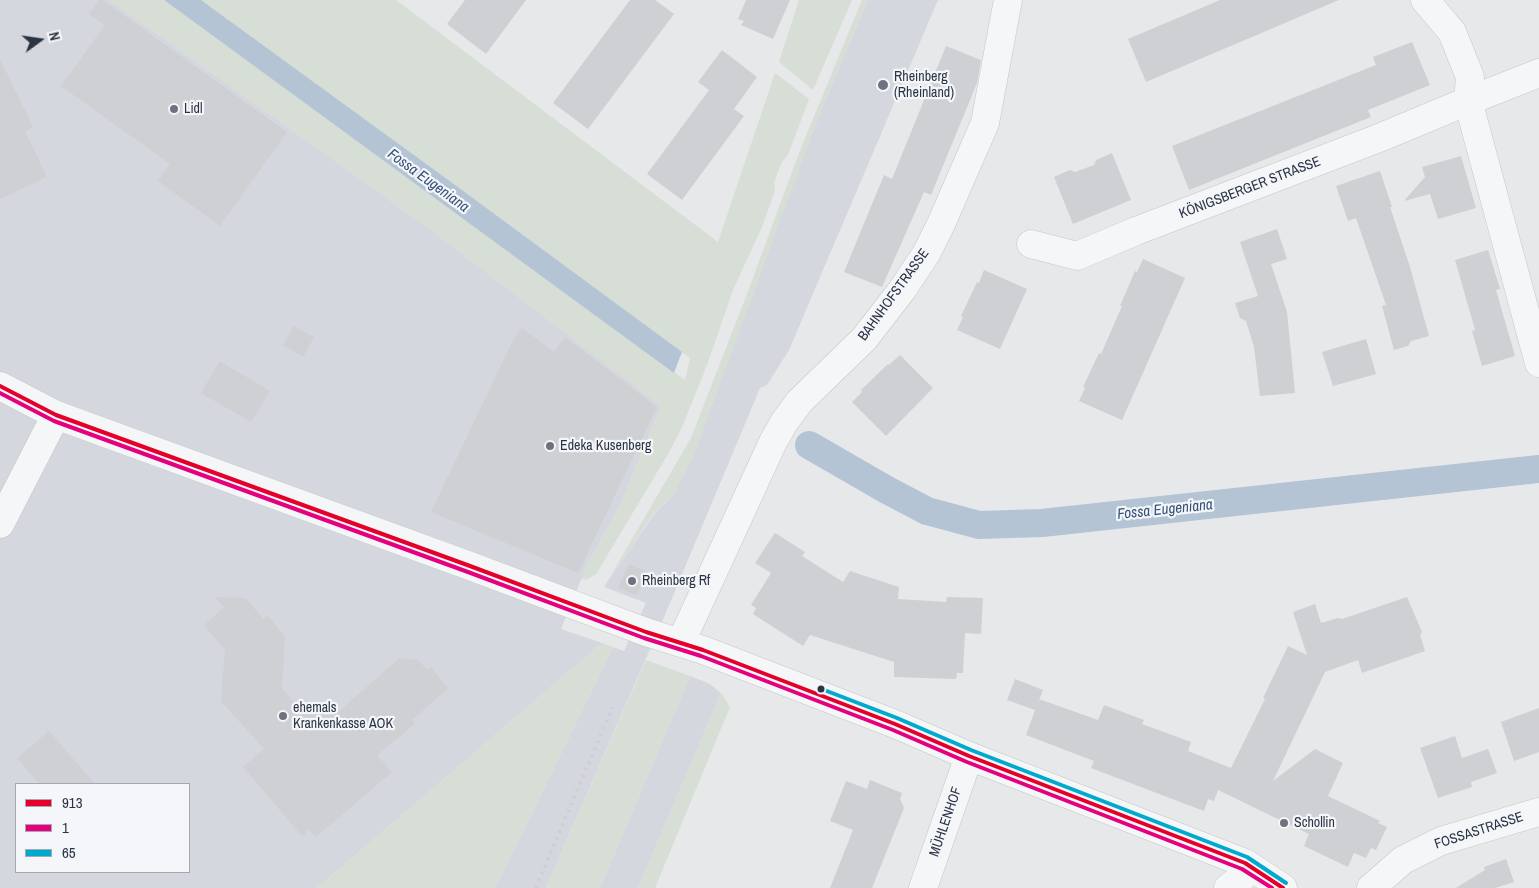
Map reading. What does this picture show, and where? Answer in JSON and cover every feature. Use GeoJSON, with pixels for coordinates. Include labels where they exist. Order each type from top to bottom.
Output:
{"type":"FeatureCollection","features":[{"type":"Feature","properties":{"kind":"street","name":"BAHNHOFSTRASSE"},"geometry":{"type":"LineString","coordinates":[[681,642],[773,442],[785,421],[800,401],[864,339],[902,290],[926,254],[985,124],[1008,0]]}},
{"type":"Feature","properties":{"kind":"street"},"geometry":{"type":"LineString","coordinates":[[1425,0],[1452,32],[1470,77],[1468,101],[1539,363]]}},
{"type":"Feature","properties":{"kind":"street","name":"KÖNIGSBERGER STRASSE"},"geometry":{"type":"LineString","coordinates":[[1031,244],[1077,256],[1136,231],[1379,138],[1539,73]]}},
{"type":"Feature","properties":{"kind":"street"},"geometry":{"type":"LineString","coordinates":[[0,386],[56,415],[646,632],[681,642],[895,724],[969,756],[1244,863],[1283,888]]}},
{"type":"Feature","properties":{"kind":"street"},"geometry":{"type":"LineString","coordinates":[[0,524],[56,415]]}},
{"type":"Feature","properties":{"kind":"street","name":"MÜHLENHOF"},"geometry":{"type":"LineString","coordinates":[[923,888],[969,756]]}},
{"type":"Feature","properties":{"kind":"street","name":"FOSSASTRASSE"},"geometry":{"type":"LineString","coordinates":[[1371,888],[1403,860],[1440,841],[1539,812]]}},
{"type":"Feature","properties":{"kind":"street"},"geometry":{"type":"LineString","coordinates":[[1228,888],[1253,869]]}},
{"type":"Feature","properties":{"kind":"shaded area"},"geometry":{"type":"Polygon","coordinates":[[[0,0],[110,0],[423,224],[661,406],[620,505],[586,567],[561,629],[602,643],[317,888],[0,888],[0,0]]]}},
{"type":"Feature","properties":{"kind":"shaded area"},"geometry":{"type":"Polygon","coordinates":[[[110,0],[164,0],[685,380],[690,358],[201,0],[396,0],[718,242],[775,73],[809,99],[788,155],[782,162],[774,182],[775,191],[762,227],[733,290],[707,365],[682,427],[671,449],[596,574],[586,580],[581,578],[620,505],[661,406],[423,224],[110,0]]]}},
{"type":"Feature","properties":{"kind":"shaded area"},"geometry":{"type":"Polygon","coordinates":[[[799,0],[852,0],[813,90],[779,62],[799,0]]]}},
{"type":"Feature","properties":{"kind":"shaded area"},"geometry":{"type":"Polygon","coordinates":[[[862,0],[868,0],[822,108],[693,458],[674,494],[654,513],[604,587],[691,438],[799,153],[862,0]]]}},
{"type":"Feature","properties":{"kind":"shaded area"},"geometry":{"type":"Polygon","coordinates":[[[868,0],[938,0],[789,350],[767,385],[760,388],[667,610],[546,888],[494,888],[613,647],[624,651],[646,603],[604,587],[655,513],[674,494],[822,108],[868,0]]]}},
{"type":"Feature","properties":{"kind":"shaded area"},"geometry":{"type":"Polygon","coordinates":[[[602,643],[613,647],[494,888],[317,888],[602,643]]]}},
{"type":"Feature","properties":{"kind":"shaded area"},"geometry":{"type":"Polygon","coordinates":[[[646,660],[690,676],[600,888],[546,888],[646,660]]]}},
{"type":"Feature","properties":{"kind":"shaded area"},"geometry":{"type":"Polygon","coordinates":[[[690,676],[710,684],[721,693],[638,888],[600,888],[690,676]]]}},
{"type":"Feature","properties":{"kind":"shaded area"},"geometry":{"type":"Polygon","coordinates":[[[721,693],[730,707],[655,888],[638,888],[721,693]]]}},
{"type":"Feature","properties":{"kind":"water"},"geometry":{"type":"Polygon","coordinates":[[[164,0],[201,0],[455,185],[682,352],[674,373],[164,0]]]}},
{"type":"Feature","properties":{"kind":"building","name":"Lidl"},"geometry":{"type":"Polygon","coordinates":[[[99,0],[103,0],[287,132],[220,226],[158,181],[170,164],[61,86],[105,25],[89,14],[99,0]]]}},
{"type":"Feature","properties":{"kind":"building"},"geometry":{"type":"Polygon","coordinates":[[[465,0],[526,0],[486,54],[447,24],[465,0]]]}},
{"type":"Feature","properties":{"kind":"building"},"geometry":{"type":"Polygon","coordinates":[[[630,0],[655,0],[674,14],[588,129],[553,103],[630,0]]]}},
{"type":"Feature","properties":{"kind":"building"},"geometry":{"type":"Polygon","coordinates":[[[746,0],[790,0],[773,39],[741,25],[744,21],[738,19],[746,0]]]}},
{"type":"Feature","properties":{"kind":"building"},"geometry":{"type":"Polygon","coordinates":[[[1220,0],[1339,0],[1146,82],[1128,39],[1220,0]]]}},
{"type":"Feature","properties":{"kind":"building"},"geometry":{"type":"Polygon","coordinates":[[[1412,42],[1430,85],[1368,110],[1371,117],[1189,190],[1172,146],[1376,65],[1373,57],[1412,42]]]}},
{"type":"Feature","properties":{"kind":"building"},"geometry":{"type":"Polygon","coordinates":[[[946,46],[981,60],[977,83],[931,195],[924,192],[882,287],[844,272],[884,175],[892,179],[946,46]]]}},
{"type":"Feature","properties":{"kind":"building"},"geometry":{"type":"Polygon","coordinates":[[[722,50],[757,77],[734,109],[744,116],[682,200],[647,174],[709,90],[698,82],[722,50]]]}},
{"type":"Feature","properties":{"kind":"building"},"geometry":{"type":"Polygon","coordinates":[[[0,59],[33,127],[25,131],[47,177],[0,199],[0,59]]]}},
{"type":"Feature","properties":{"kind":"building"},"geometry":{"type":"Polygon","coordinates":[[[1112,153],[1131,200],[1073,224],[1054,177],[1070,170],[1075,172],[1094,165],[1096,160],[1112,153]]]}},
{"type":"Feature","properties":{"kind":"building"},"geometry":{"type":"Polygon","coordinates":[[[1461,156],[1476,208],[1438,219],[1430,194],[1404,201],[1425,177],[1422,167],[1461,156]]]}},
{"type":"Feature","properties":{"kind":"building"},"geometry":{"type":"Polygon","coordinates":[[[1380,171],[1429,336],[1411,341],[1408,346],[1394,350],[1382,306],[1386,305],[1356,218],[1348,221],[1336,186],[1380,171]]]}},
{"type":"Feature","properties":{"kind":"building"},"geometry":{"type":"Polygon","coordinates":[[[1277,229],[1287,259],[1271,264],[1287,312],[1295,393],[1260,396],[1254,347],[1246,321],[1240,318],[1235,303],[1258,296],[1240,242],[1277,229]]]}},
{"type":"Feature","properties":{"kind":"building"},"geometry":{"type":"Polygon","coordinates":[[[1488,250],[1500,289],[1496,290],[1515,356],[1482,366],[1472,331],[1475,330],[1455,260],[1488,250]]]}},
{"type":"Feature","properties":{"kind":"building"},"geometry":{"type":"Polygon","coordinates":[[[1143,259],[1185,278],[1122,420],[1079,401],[1085,388],[1083,387],[1099,353],[1101,354],[1122,306],[1120,306],[1135,271],[1137,272],[1143,259]]]}},
{"type":"Feature","properties":{"kind":"building"},"geometry":{"type":"Polygon","coordinates":[[[984,270],[1027,289],[1000,349],[957,330],[963,317],[961,316],[984,270]]]}},
{"type":"Feature","properties":{"kind":"building"},"geometry":{"type":"Polygon","coordinates":[[[294,326],[314,337],[303,357],[283,345],[294,326]]]}},
{"type":"Feature","properties":{"kind":"building","name":"Edeka Kusenberg"},"geometry":{"type":"Polygon","coordinates":[[[522,328],[554,352],[565,337],[657,407],[578,573],[431,512],[513,340],[522,328]]]}},
{"type":"Feature","properties":{"kind":"building"},"geometry":{"type":"Polygon","coordinates":[[[1366,339],[1376,374],[1333,386],[1322,352],[1366,339]]]}},
{"type":"Feature","properties":{"kind":"building"},"geometry":{"type":"Polygon","coordinates":[[[900,355],[933,388],[886,436],[852,402],[862,392],[861,390],[900,355]]]}},
{"type":"Feature","properties":{"kind":"building"},"geometry":{"type":"Polygon","coordinates":[[[220,361],[270,391],[251,422],[201,393],[220,361]]]}},
{"type":"Feature","properties":{"kind":"building"},"geometry":{"type":"Polygon","coordinates":[[[775,533],[805,552],[802,556],[843,582],[850,571],[899,587],[898,599],[946,602],[947,597],[983,598],[981,634],[965,633],[963,673],[957,673],[956,679],[894,677],[894,662],[810,635],[803,646],[753,614],[756,608],[751,605],[771,573],[755,563],[775,533]]]}},
{"type":"Feature","properties":{"kind":"building","name":"Rheinberg Rf"},"geometry":{"type":"Polygon","coordinates":[[[629,564],[648,572],[636,595],[618,588],[629,564]]]}},
{"type":"Feature","properties":{"kind":"building","name":"ehemals Krankenkasse AOK"},"geometry":{"type":"Polygon","coordinates":[[[215,597],[246,598],[263,619],[267,615],[285,637],[282,688],[300,709],[338,712],[400,658],[418,660],[427,670],[431,667],[448,688],[412,720],[415,724],[377,755],[392,772],[316,837],[309,830],[302,836],[243,767],[264,749],[221,701],[225,650],[204,625],[224,607],[215,597]]]}},
{"type":"Feature","properties":{"kind":"building"},"geometry":{"type":"Polygon","coordinates":[[[1407,597],[1422,632],[1420,635],[1425,651],[1362,673],[1358,660],[1325,672],[1273,781],[1315,749],[1343,763],[1328,796],[1380,821],[1378,823],[1387,827],[1376,850],[1371,848],[1366,858],[1354,853],[1348,867],[1304,846],[1309,834],[1218,790],[1214,801],[1208,799],[1204,811],[1091,768],[1094,761],[1026,735],[1039,699],[1098,720],[1104,705],[1144,720],[1142,724],[1191,742],[1188,751],[1231,768],[1265,699],[1263,698],[1288,646],[1307,655],[1293,612],[1315,604],[1321,623],[1338,618],[1342,619],[1407,597]]]}},
{"type":"Feature","properties":{"kind":"building"},"geometry":{"type":"Polygon","coordinates":[[[1015,679],[1043,690],[1035,710],[1007,700],[1015,679]]]}},
{"type":"Feature","properties":{"kind":"building"},"geometry":{"type":"Polygon","coordinates":[[[1539,708],[1539,752],[1514,761],[1501,722],[1539,708]]]}},
{"type":"Feature","properties":{"kind":"building"},"geometry":{"type":"Polygon","coordinates":[[[49,731],[94,783],[38,783],[17,758],[49,731]]]}},
{"type":"Feature","properties":{"kind":"building"},"geometry":{"type":"Polygon","coordinates":[[[1455,736],[1462,758],[1488,749],[1497,773],[1471,782],[1472,787],[1438,798],[1420,748],[1455,736]]]}},
{"type":"Feature","properties":{"kind":"building"},"geometry":{"type":"Polygon","coordinates":[[[870,780],[902,793],[900,799],[904,808],[872,888],[830,888],[853,830],[830,821],[846,781],[867,789],[870,780]]]}},
{"type":"Feature","properties":{"kind":"building"},"geometry":{"type":"Polygon","coordinates":[[[1506,859],[1514,882],[1495,888],[1456,888],[1485,870],[1484,867],[1506,859]]]}},
{"type":"Feature","properties":{"kind":"waterway","name":"Fossa Eugeniana"},"geometry":{"type":"LineString","coordinates":[[809,445],[927,511],[979,525],[1042,523],[1539,469]]}},
{"type":"Feature","properties":{"kind":"railway"},"geometry":{"type":"LineString","coordinates":[[536,888],[613,707]]}},
{"type":"Feature","properties":{"kind":"transit line","name":"913"},"geometry":{"type":"LineString","coordinates":[[0,386],[56,415],[646,632],[703,650],[895,724],[969,756],[1245,863],[1283,888]]}},
{"type":"Feature","properties":{"kind":"transit line","name":"1"},"geometry":{"type":"LineString","coordinates":[[0,393],[54,421],[644,638],[701,656],[893,730],[967,762],[1242,869],[1272,888]]}},
{"type":"Feature","properties":{"kind":"transit line","name":"65"},"geometry":{"type":"LineString","coordinates":[[819,688],[897,718],[971,750],[1247,857],[1286,883]]}},
{"type":"Feature","properties":{"kind":"place","name":"Rheinberg (Rheinland)"},"geometry":{"type":"Point","coordinates":[883,85]}},
{"type":"Feature","properties":{"kind":"place","name":"Lidl"},"geometry":{"type":"Point","coordinates":[174,109]}},
{"type":"Feature","properties":{"kind":"place","name":"Edeka Kusenberg"},"geometry":{"type":"Point","coordinates":[550,446]}},
{"type":"Feature","properties":{"kind":"place","name":"Rheinberg Rf"},"geometry":{"type":"Point","coordinates":[632,581]}},
{"type":"Feature","properties":{"kind":"place","name":"ehemals Krankenkasse AOK"},"geometry":{"type":"Point","coordinates":[283,716]}},
{"type":"Feature","properties":{"kind":"place","name":"Schollin"},"geometry":{"type":"Point","coordinates":[1284,823]}}]}
